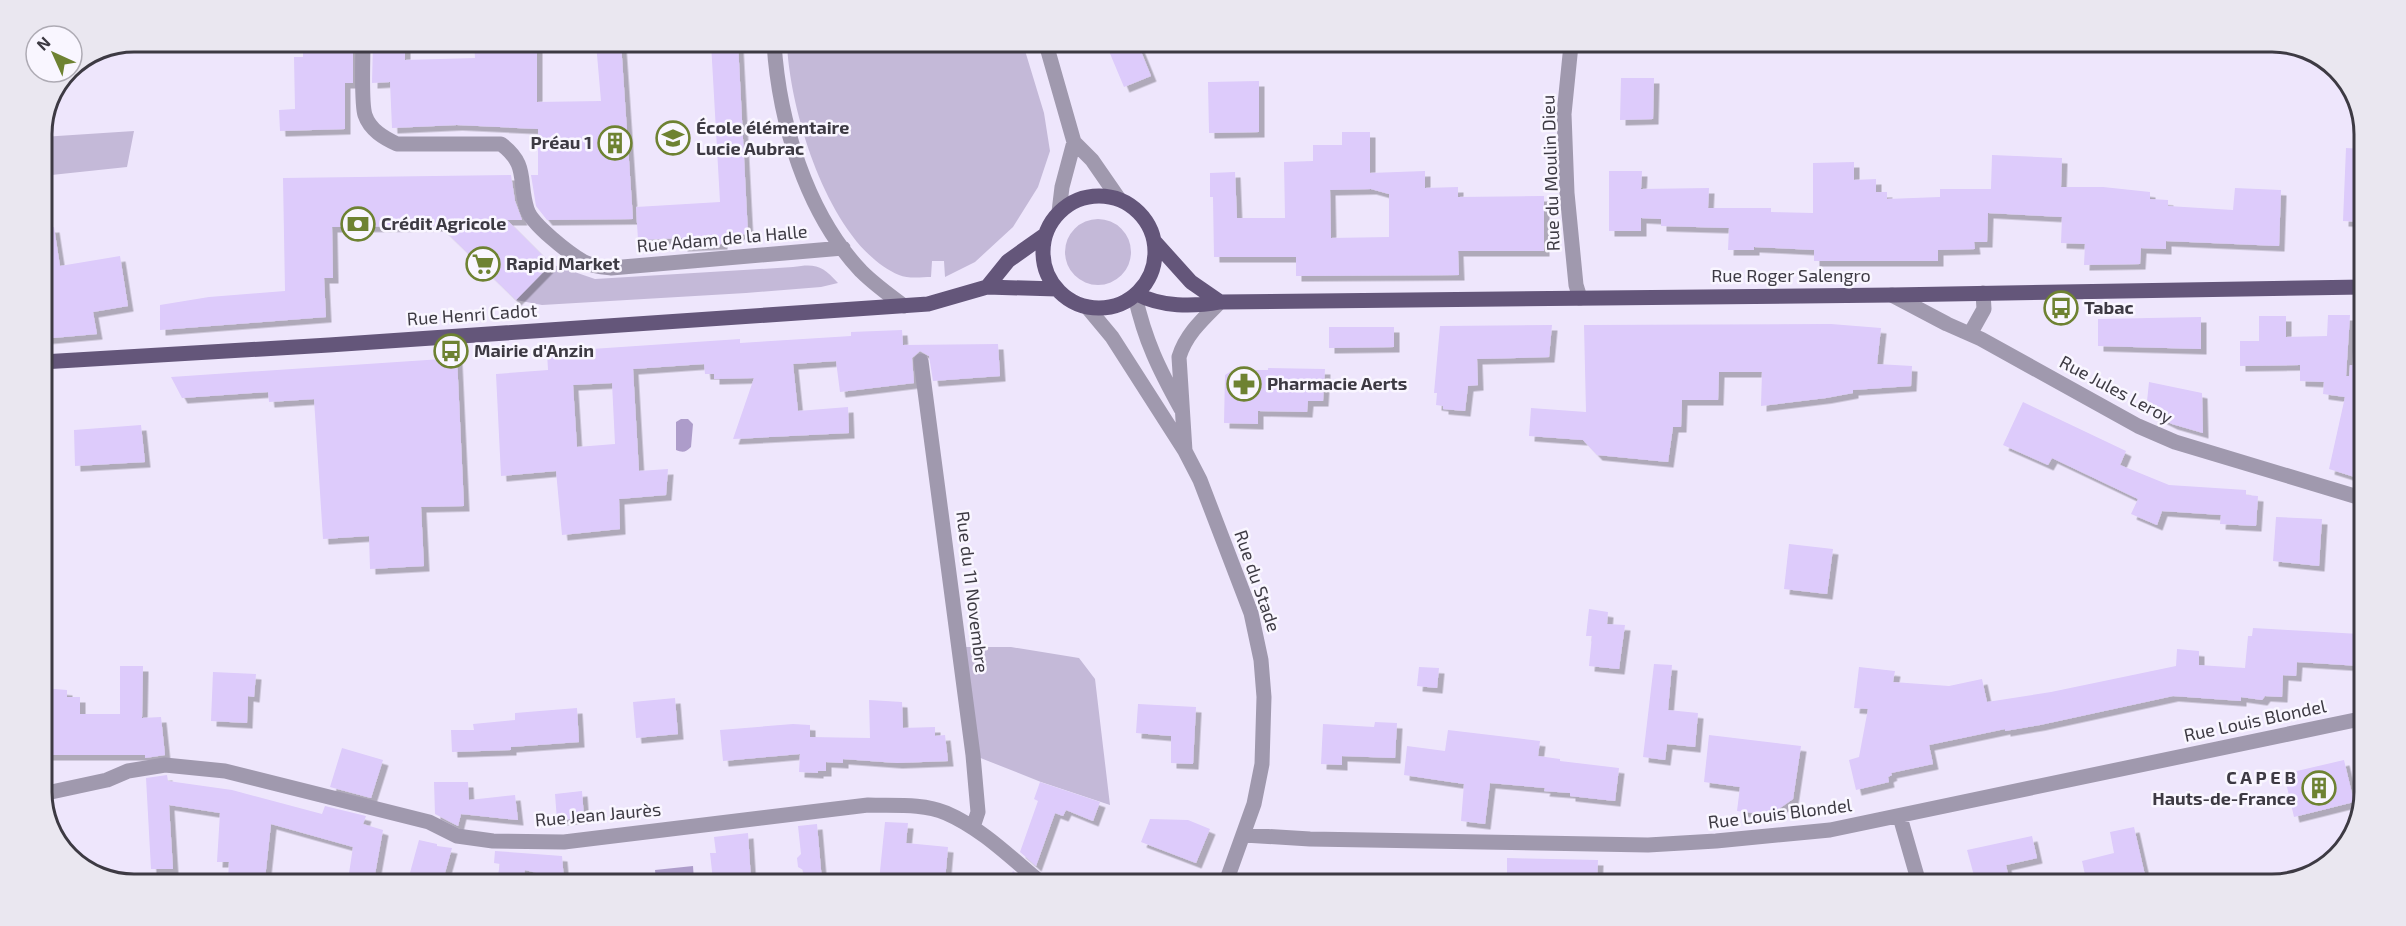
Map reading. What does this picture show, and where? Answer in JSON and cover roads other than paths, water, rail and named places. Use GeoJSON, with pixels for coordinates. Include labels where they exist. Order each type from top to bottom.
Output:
{"type":"FeatureCollection","features":[{"type":"Feature","properties":{"kind":"main road"},"geometry":{"type":"LineString","coordinates":[[1098,195],[1119,199],[1139,211],[1147,220],[1155,242],[1156,256],[1153,271],[1136,295],[1112,307],[1087,307],[1076,303],[1057,289],[1048,276],[1043,248],[1046,234],[1059,212],[1067,205],[1087,196],[1098,195]]}},
{"type":"Feature","properties":{"kind":"main road"},"geometry":{"type":"LineString","coordinates":[[987,287],[1008,261],[1046,234]]}},
{"type":"Feature","properties":{"kind":"main road"},"geometry":{"type":"LineString","coordinates":[[1155,242],[1191,282],[1221,302]]}},
{"type":"Feature","properties":{"kind":"main road","name":"Rue Henri Cadot"},"geometry":{"type":"LineString","coordinates":[[53,361],[904,306],[928,304],[987,287],[1057,289]]}},
{"type":"Feature","properties":{"kind":"main road","name":"Rue Roger Salengro"},"geometry":{"type":"LineString","coordinates":[[1136,295],[1151,302],[1199,306],[1221,302],[1983,294],[2353,287]]}},
{"type":"Feature","properties":{"kind":"street","name":"Rue Adam de la Halle"},"geometry":{"type":"LineString","coordinates":[[363,53],[365,115],[373,129],[384,138],[397,144],[501,144],[513,154],[521,166],[527,210],[535,224],[584,262],[600,267],[619,268],[843,248]]}},
{"type":"Feature","properties":{"kind":"street"},"geometry":{"type":"LineString","coordinates":[[774,53],[776,80],[790,141],[812,195],[843,248],[862,271],[904,306]]}},
{"type":"Feature","properties":{"kind":"street"},"geometry":{"type":"LineString","coordinates":[[1049,53],[1074,142],[1092,160],[1119,199]]}},
{"type":"Feature","properties":{"kind":"street","name":"Rue du Moulin Dieu"},"geometry":{"type":"LineString","coordinates":[[1570,53],[1564,114],[1567,193],[1576,285],[1581,298]]}},
{"type":"Feature","properties":{"kind":"street"},"geometry":{"type":"LineString","coordinates":[[1059,212],[1062,187],[1074,142]]}},
{"type":"Feature","properties":{"kind":"street"},"geometry":{"type":"LineString","coordinates":[[1970,334],[1984,309],[1983,294]]}},
{"type":"Feature","properties":{"kind":"street","name":"Rue du Stade"},"geometry":{"type":"LineString","coordinates":[[1136,295],[1143,331],[1160,372],[1184,415]]}},
{"type":"Feature","properties":{"kind":"street","name":"Rue Jules Leroy"},"geometry":{"type":"LineString","coordinates":[[1892,295],[1970,334],[2138,426],[2175,442],[2354,496]]}},
{"type":"Feature","properties":{"kind":"street","name":"Rue du Stade"},"geometry":{"type":"LineString","coordinates":[[1185,450],[1179,357],[1183,343],[1221,302]]}},
{"type":"Feature","properties":{"kind":"street","name":"Rue du Stade"},"geometry":{"type":"LineString","coordinates":[[1087,307],[1112,337],[1185,450],[1200,480],[1251,613],[1261,660],[1264,697],[1262,764],[1254,804],[1244,835]]}},
{"type":"Feature","properties":{"kind":"street","name":"Rue du 11 Novembre"},"geometry":{"type":"LineString","coordinates":[[921,361],[973,755],[978,812],[973,827]]}},
{"type":"Feature","properties":{"kind":"street","name":"Rue Louis Blondel"},"geometry":{"type":"LineString","coordinates":[[1244,835],[1310,839],[1648,845],[1716,842],[1830,830],[1899,817],[2354,720]]}},
{"type":"Feature","properties":{"kind":"street","name":"Rue Jean Jaurès"},"geometry":{"type":"LineString","coordinates":[[53,792],[107,780],[128,771],[165,765],[225,771],[429,822],[457,836],[493,841],[564,842],[868,805],[918,806],[945,812],[973,827],[1030,874]]}},
{"type":"Feature","properties":{"kind":"street"},"geometry":{"type":"LineString","coordinates":[[1899,817],[1917,874]]}},
{"type":"Feature","properties":{"kind":"street"},"geometry":{"type":"LineString","coordinates":[[1229,874],[1244,835]]}},
{"type":"Feature","properties":{"kind":"place","name":"École élémentaire Lucie Aubrac"},"geometry":{"type":"Point","coordinates":[673,138]}},
{"type":"Feature","properties":{"kind":"place","name":"Préau 1"},"geometry":{"type":"Point","coordinates":[615,143]}},
{"type":"Feature","properties":{"kind":"place","name":"Crédit Agricole"},"geometry":{"type":"Point","coordinates":[358,224]}},
{"type":"Feature","properties":{"kind":"place","name":"Rapid Market"},"geometry":{"type":"Point","coordinates":[483,264]}},
{"type":"Feature","properties":{"kind":"place","name":"Tabac"},"geometry":{"type":"Point","coordinates":[2061,308]}},
{"type":"Feature","properties":{"kind":"place","name":"Mairie d'Anzin"},"geometry":{"type":"Point","coordinates":[451,351]}},
{"type":"Feature","properties":{"kind":"place","name":"Pharmacie Aerts"},"geometry":{"type":"Point","coordinates":[1244,384]}},
{"type":"Feature","properties":{"kind":"place","name":"C A P E B Hauts-de-France"},"geometry":{"type":"Point","coordinates":[2319,788]}}]}
